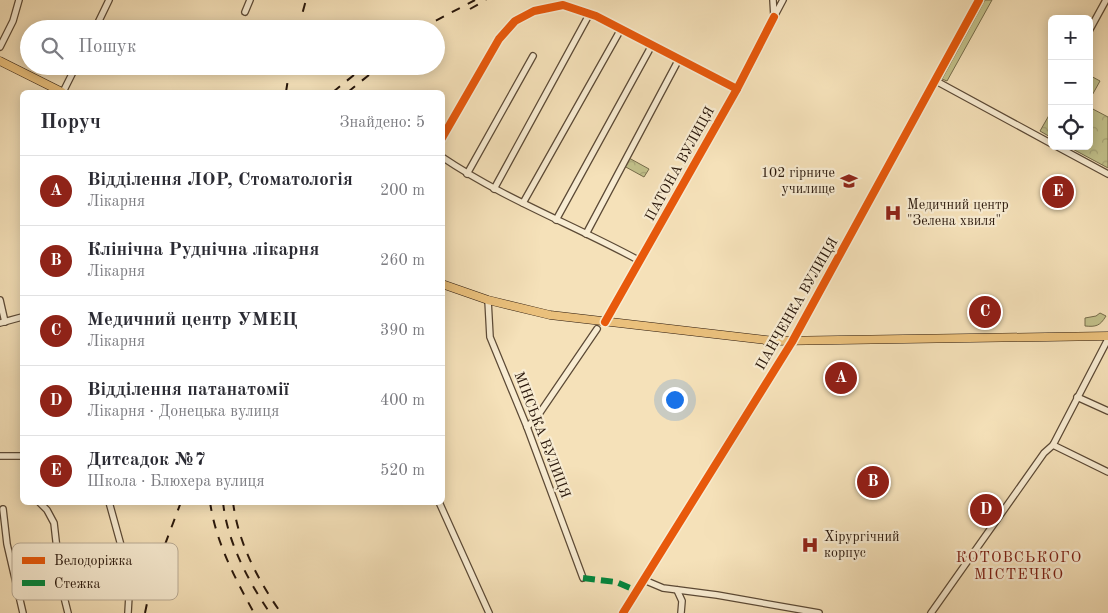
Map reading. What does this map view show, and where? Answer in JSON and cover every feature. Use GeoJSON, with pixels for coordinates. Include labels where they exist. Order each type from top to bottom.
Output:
{"type":"FeatureCollection","features":[{"type":"Feature","properties":{"kind":"main road"},"geometry":{"type":"LineString","coordinates":[[0,60],[20,70]]}},
{"type":"Feature","properties":{"kind":"main road"},"geometry":{"type":"LineString","coordinates":[[29,75],[58,90]]}},
{"type":"Feature","properties":{"kind":"main road"},"geometry":{"type":"LineString","coordinates":[[445,285],[488,300],[550,315],[792,342],[1108,337]]}},
{"type":"Feature","properties":{"kind":"street"},"geometry":{"type":"LineString","coordinates":[[0,47],[13,20],[19,0]]}},
{"type":"Feature","properties":{"kind":"street"},"geometry":{"type":"LineString","coordinates":[[100,20],[110,0]]}},
{"type":"Feature","properties":{"kind":"street"},"geometry":{"type":"LineString","coordinates":[[245,12],[250,0]]}},
{"type":"Feature","properties":{"kind":"street"},"geometry":{"type":"LineString","coordinates":[[773,0],[774,18]]}},
{"type":"Feature","properties":{"kind":"street","name":"ПАТОНА ВУЛИЦЯ"},"geometry":{"type":"LineString","coordinates":[[605,322],[737,89],[783,0]]}},
{"type":"Feature","properties":{"kind":"street","name":"ПАНЧЕНКА ВУЛИЦЯ"},"geometry":{"type":"LineString","coordinates":[[623,613],[792,342],[979,0]]}},
{"type":"Feature","properties":{"kind":"street"},"geometry":{"type":"LineString","coordinates":[[1093,24],[1106,0]]}},
{"type":"Feature","properties":{"kind":"street"},"geometry":{"type":"LineString","coordinates":[[445,133],[499,39],[515,21],[534,11],[563,5],[590,13],[737,89]]}},
{"type":"Feature","properties":{"kind":"street"},"geometry":{"type":"LineString","coordinates":[[494,188],[590,13]]}},
{"type":"Feature","properties":{"kind":"street"},"geometry":{"type":"LineString","coordinates":[[523,203],[621,29]]}},
{"type":"Feature","properties":{"kind":"street"},"geometry":{"type":"LineString","coordinates":[[556,220],[652,45]]}},
{"type":"Feature","properties":{"kind":"street"},"geometry":{"type":"LineString","coordinates":[[468,174],[532,56]]}},
{"type":"Feature","properties":{"kind":"street"},"geometry":{"type":"LineString","coordinates":[[586,234],[679,59]]}},
{"type":"Feature","properties":{"kind":"street"},"geometry":{"type":"LineString","coordinates":[[63,90],[71,75]]}},
{"type":"Feature","properties":{"kind":"street"},"geometry":{"type":"LineString","coordinates":[[936,81],[1048,142]]}},
{"type":"Feature","properties":{"kind":"street"},"geometry":{"type":"LineString","coordinates":[[1063,150],[1108,174]]}},
{"type":"Feature","properties":{"kind":"street"},"geometry":{"type":"LineString","coordinates":[[445,159],[494,188],[640,261]]}},
{"type":"Feature","properties":{"kind":"street"},"geometry":{"type":"LineString","coordinates":[[0,300],[2,323],[20,318]]}},
{"type":"Feature","properties":{"kind":"street","name":"МІНСЬКА ВУЛИЦЯ"},"geometry":{"type":"LineString","coordinates":[[488,300],[490,338],[527,427],[584,578]]}},
{"type":"Feature","properties":{"kind":"street"},"geometry":{"type":"LineString","coordinates":[[527,427],[537,417],[597,329]]}},
{"type":"Feature","properties":{"kind":"street"},"geometry":{"type":"LineString","coordinates":[[931,613],[1044,453],[1053,445],[1108,337]]}},
{"type":"Feature","properties":{"kind":"street"},"geometry":{"type":"LineString","coordinates":[[1078,397],[1108,411]]}},
{"type":"Feature","properties":{"kind":"street"},"geometry":{"type":"LineString","coordinates":[[1053,445],[1108,472]]}},
{"type":"Feature","properties":{"kind":"street"},"geometry":{"type":"LineString","coordinates":[[0,456],[20,456]]}},
{"type":"Feature","properties":{"kind":"street"},"geometry":{"type":"LineString","coordinates":[[42,505],[54,523],[56,543]]}},
{"type":"Feature","properties":{"kind":"street"},"geometry":{"type":"LineString","coordinates":[[110,505],[120,543]]}},
{"type":"Feature","properties":{"kind":"street"},"geometry":{"type":"LineString","coordinates":[[440,505],[490,613]]}},
{"type":"Feature","properties":{"kind":"street"},"geometry":{"type":"LineString","coordinates":[[3,509],[7,544],[12,566]]}},
{"type":"Feature","properties":{"kind":"street"},"geometry":{"type":"LineString","coordinates":[[644,580],[663,588],[717,595],[819,613]]}},
{"type":"Feature","properties":{"kind":"street"},"geometry":{"type":"LineString","coordinates":[[677,590],[682,601],[681,613]]}},
{"type":"Feature","properties":{"kind":"street"},"geometry":{"type":"LineString","coordinates":[[20,600],[23,613]]}},
{"type":"Feature","properties":{"kind":"street"},"geometry":{"type":"LineString","coordinates":[[65,600],[68,613]]}},
{"type":"Feature","properties":{"kind":"street"},"geometry":{"type":"LineString","coordinates":[[128,613],[129,600]]}},
{"type":"Feature","properties":{"kind":"green space"},"geometry":{"type":"Polygon","coordinates":[[[985,0],[992,0],[947,81],[942,79],[985,0]]]}},
{"type":"Feature","properties":{"kind":"green space"},"geometry":{"type":"Polygon","coordinates":[[[1093,77],[1100,81],[1093,94],[1093,77]]]}},
{"type":"Feature","properties":{"kind":"green space"},"geometry":{"type":"Polygon","coordinates":[[[1093,109],[1108,117],[1108,168],[1074,150],[1093,150],[1093,109]]]}},
{"type":"Feature","properties":{"kind":"green space"},"geometry":{"type":"Polygon","coordinates":[[[1048,117],[1048,136],[1040,131],[1048,117]]]}},
{"type":"Feature","properties":{"kind":"green space"},"geometry":{"type":"Polygon","coordinates":[[[629,158],[649,169],[644,177],[624,166],[629,158]]]}},
{"type":"Feature","properties":{"kind":"green space"},"geometry":{"type":"Polygon","coordinates":[[[1100,313],[1106,316],[1100,324],[1085,326],[1085,318],[1096,316],[1100,313]]]}},
{"type":"Feature","properties":{"kind":"railway"},"geometry":{"type":"LineString","coordinates":[[300,20],[306,0]]}},
{"type":"Feature","properties":{"kind":"railway"},"geometry":{"type":"LineString","coordinates":[[437,20],[475,0]]}},
{"type":"Feature","properties":{"kind":"railway"},"geometry":{"type":"LineString","coordinates":[[470,9],[486,0]]}},
{"type":"Feature","properties":{"kind":"railway"},"geometry":{"type":"LineString","coordinates":[[286,90],[289,75]]}},
{"type":"Feature","properties":{"kind":"railway"},"geometry":{"type":"LineString","coordinates":[[335,90],[354,75]]}},
{"type":"Feature","properties":{"kind":"railway"},"geometry":{"type":"LineString","coordinates":[[350,90],[369,75]]}},
{"type":"Feature","properties":{"kind":"railway"},"geometry":{"type":"LineString","coordinates":[[166,543],[180,505]]}},
{"type":"Feature","properties":{"kind":"railway"},"geometry":{"type":"LineString","coordinates":[[211,505],[222,546],[233,573],[254,613]]}},
{"type":"Feature","properties":{"kind":"railway"},"geometry":{"type":"LineString","coordinates":[[223,505],[229,531],[240,560],[254,588],[270,613]]}},
{"type":"Feature","properties":{"kind":"railway"},"geometry":{"type":"LineString","coordinates":[[234,505],[239,532],[250,560],[264,588],[281,613]]}},
{"type":"Feature","properties":{"kind":"railway"},"geometry":{"type":"LineString","coordinates":[[145,613],[148,600]]}},
{"type":"Feature","properties":{"kind":"marked path"},"geometry":{"type":"LineString","coordinates":[[583,578],[616,582],[637,591]]}},
{"type":"Feature","properties":{"kind":"cycle path"},"geometry":{"type":"LineString","coordinates":[[623,613],[792,342],[979,0]]}},
{"type":"Feature","properties":{"kind":"cycle path"},"geometry":{"type":"LineString","coordinates":[[445,133],[499,39],[515,21],[534,11],[563,5],[596,16],[737,89]]}},
{"type":"Feature","properties":{"kind":"cycle path"},"geometry":{"type":"LineString","coordinates":[[605,322],[737,89],[774,17]]}},
{"type":"Feature","properties":{"kind":"place","name":"102 гірниче училище"},"geometry":{"type":"Point","coordinates":[849,181]}},
{"type":"Feature","properties":{"kind":"place","name":"Дитсадок №7"},"geometry":{"type":"Point","coordinates":[1058,192]}},
{"type":"Feature","properties":{"kind":"place","name":"Медичний центр \"Зелена хвиля\""},"geometry":{"type":"Point","coordinates":[893,213]}},
{"type":"Feature","properties":{"kind":"place","name":"Медичний центр УМЕЦ"},"geometry":{"type":"Point","coordinates":[985,312]}},
{"type":"Feature","properties":{"kind":"place","name":"Відділення ЛОР, Стоматологія"},"geometry":{"type":"Point","coordinates":[841,378]}},
{"type":"Feature","properties":{"kind":"place","name":"Клінічна Руднічна лікарня"},"geometry":{"type":"Point","coordinates":[873,482]}},
{"type":"Feature","properties":{"kind":"place","name":"Відділення патанатомії"},"geometry":{"type":"Point","coordinates":[986,510]}},
{"type":"Feature","properties":{"kind":"place","name":"Хірургічний корпус"},"geometry":{"type":"Point","coordinates":[810,545]}},
{"type":"Feature","properties":{"kind":"district","name":"КОТОВСЬКОГО МІСТЕЧКО"},"geometry":{"type":"Point","coordinates":[1019,566]}}]}
